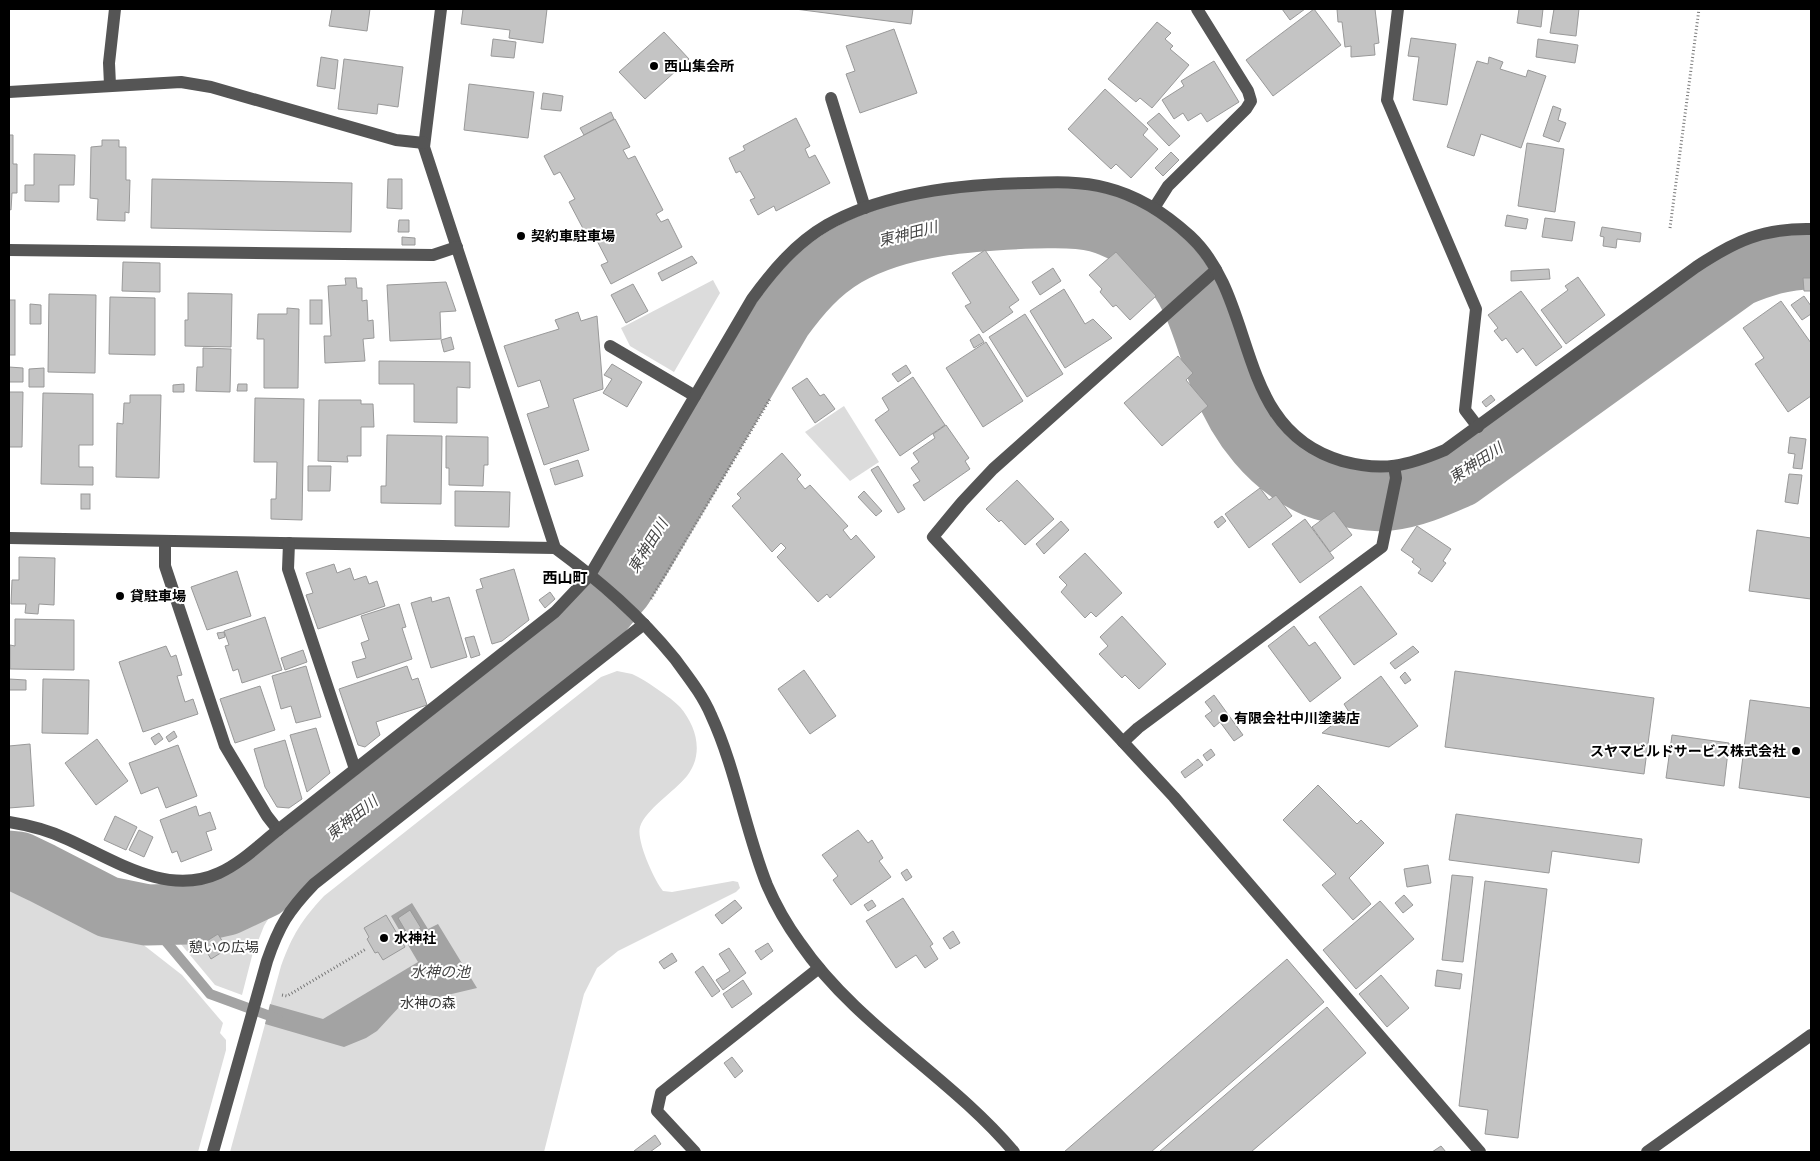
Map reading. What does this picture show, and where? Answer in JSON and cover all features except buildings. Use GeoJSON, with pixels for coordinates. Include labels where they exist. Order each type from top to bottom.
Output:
{"type":"FeatureCollection","features":[{"type":"Feature","properties":{"kind":"street"},"geometry":{"type":"LineString","coordinates":[[110,85],[109,62],[115,9]]}},
{"type":"Feature","properties":{"kind":"street"},"geometry":{"type":"LineString","coordinates":[[441,9],[424,148],[555,548],[628,607],[692,681],[711,713],[725,749],[767,885],[782,916],[800,944],[854,1006],[977,1112],[1014,1152]]}},
{"type":"Feature","properties":{"kind":"street"},"geometry":{"type":"LineString","coordinates":[[1154,208],[1168,186],[1246,109],[1251,101],[1248,91],[1197,9]]}},
{"type":"Feature","properties":{"kind":"street"},"geometry":{"type":"LineString","coordinates":[[1398,9],[1387,100],[1476,310],[1465,410],[1478,427]]}},
{"type":"Feature","properties":{"kind":"street"},"geometry":{"type":"LineString","coordinates":[[9,92],[181,82],[211,87],[396,140],[424,143]]}},
{"type":"Feature","properties":{"kind":"street"},"geometry":{"type":"LineString","coordinates":[[831,98],[865,208]]}},
{"type":"Feature","properties":{"kind":"street"},"geometry":{"type":"LineString","coordinates":[[9,822],[65,838],[143,874],[168,880],[194,881],[218,873],[240,860],[555,612],[592,576],[752,299],[773,271],[798,246],[826,226],[865,208],[892,200],[941,189],[992,183],[1076,182],[1108,188],[1139,199],[1167,216],[1192,238],[1212,274],[1228,293],[1264,396],[1281,421],[1303,442],[1329,457],[1358,465],[1387,467],[1395,472]]}},
{"type":"Feature","properties":{"kind":"street"},"geometry":{"type":"LineString","coordinates":[[1395,472],[1445,450],[1696,267],[1725,248],[1756,235],[1790,228],[1811,228]]}},
{"type":"Feature","properties":{"kind":"street"},"geometry":{"type":"LineString","coordinates":[[9,250],[433,255],[457,247]]}},
{"type":"Feature","properties":{"kind":"street"},"geometry":{"type":"LineString","coordinates":[[1212,274],[992,469],[933,537],[1174,797],[1480,1152]]}},
{"type":"Feature","properties":{"kind":"street"},"geometry":{"type":"LineString","coordinates":[[610,346],[695,396]]}},
{"type":"Feature","properties":{"kind":"street"},"geometry":{"type":"LineString","coordinates":[[1123,742],[1138,728],[1382,547],[1395,472]]}},
{"type":"Feature","properties":{"kind":"street"},"geometry":{"type":"LineString","coordinates":[[9,538],[555,548]]}},
{"type":"Feature","properties":{"kind":"street"},"geometry":{"type":"LineString","coordinates":[[165,541],[165,566],[225,746],[267,816],[278,830]]}},
{"type":"Feature","properties":{"kind":"street"},"geometry":{"type":"LineString","coordinates":[[289,543],[288,569],[355,769]]}},
{"type":"Feature","properties":{"kind":"street"},"geometry":{"type":"LineString","coordinates":[[214,1152],[277,932],[293,906],[314,884],[644,624]]}},
{"type":"Feature","properties":{"kind":"street"},"geometry":{"type":"LineString","coordinates":[[695,1152],[657,1111],[661,1094],[819,968]]}},
{"type":"Feature","properties":{"kind":"street"},"geometry":{"type":"LineString","coordinates":[[1647,1152],[1811,1036]]}},
{"type":"Feature","properties":{"kind":"path"},"geometry":{"type":"LineString","coordinates":[[1670,228],[1699,9]]}},
{"type":"Feature","properties":{"kind":"path"},"geometry":{"type":"LineString","coordinates":[[659,587],[770,399]]}},
{"type":"Feature","properties":{"kind":"path"},"geometry":{"type":"LineString","coordinates":[[274,993],[287,996],[366,949]]}},
{"type":"Feature","properties":{"kind":"green space"},"geometry":{"type":"Polygon","coordinates":[[[713,280],[720,293],[674,372],[630,346],[621,328],[713,280]]]}},
{"type":"Feature","properties":{"kind":"green space"},"geometry":{"type":"Polygon","coordinates":[[[844,406],[879,462],[850,481],[805,432],[844,406]]]}},
{"type":"Feature","properties":{"kind":"green space","name":"水神の森"},"geometry":{"type":"Polygon","coordinates":[[[617,671],[637,676],[676,703],[691,723],[696,741],[695,759],[687,776],[654,807],[640,827],[639,833],[643,850],[655,878],[663,891],[672,892],[733,881],[738,882],[740,888],[736,892],[618,951],[597,968],[584,994],[544,1152],[230,1152],[281,966],[298,928],[309,913],[324,896],[601,677],[617,671]]]}},
{"type":"Feature","properties":{"kind":"green space"},"geometry":{"type":"Polygon","coordinates":[[[9,877],[35,887],[141,943],[182,975],[223,1023],[220,1033],[226,1040],[226,1050],[198,1152],[9,1152],[9,877]]]}},
{"type":"Feature","properties":{"kind":"green space","name":"憩いの広場"},"geometry":{"type":"Polygon","coordinates":[[[287,888],[264,926],[252,956],[242,995],[215,985],[165,925],[189,924],[230,915],[287,888]]]}},
{"type":"Feature","properties":{"kind":"water","name":"水神の池"},"geometry":{"type":"Polygon","coordinates":[[[412,903],[428,929],[438,924],[477,988],[439,997],[422,994],[401,1005],[377,1031],[344,1047],[265,1024],[270,1004],[323,1019],[418,962],[391,916],[412,903]]]}},
{"type":"Feature","properties":{"kind":"waterway","name":"東神田川"},"geometry":{"type":"LineString","coordinates":[[9,861],[19,862],[108,907],[147,915],[187,914],[227,905],[263,888],[544,666],[601,613],[623,587],[641,558],[782,319],[803,292],[836,262],[889,237],[937,226],[986,220],[1034,218],[1090,220],[1125,233],[1149,248],[1175,273],[1192,301],[1228,397],[1247,429],[1270,456],[1283,468],[1315,487],[1364,500],[1378,501],[1399,499],[1417,494],[1460,477],[1739,276],[1774,264],[1792,260],[1811,259]]}},
{"type":"Feature","properties":{"kind":"waterway"},"geometry":{"type":"LineString","coordinates":[[143,914],[210,994],[278,1019]]}},
{"type":"Feature","properties":{"kind":"place","name":"西山集会所"},"geometry":{"type":"Point","coordinates":[654,66]}},
{"type":"Feature","properties":{"kind":"place","name":"契約車駐車場"},"geometry":{"type":"Point","coordinates":[521,236]}},
{"type":"Feature","properties":{"kind":"place","name":"貸駐車場"},"geometry":{"type":"Point","coordinates":[120,596]}},
{"type":"Feature","properties":{"kind":"place","name":"有限会社中川塗装店"},"geometry":{"type":"Point","coordinates":[1224,718]}},
{"type":"Feature","properties":{"kind":"place","name":"スヤマビルドサービス株式会社"},"geometry":{"type":"Point","coordinates":[1796,751]}},
{"type":"Feature","properties":{"kind":"place","name":"水神社"},"geometry":{"type":"Point","coordinates":[384,938]}},
{"type":"Feature","properties":{"kind":"district","name":"西山町"},"geometry":{"type":"Point","coordinates":[565,578]}}]}
